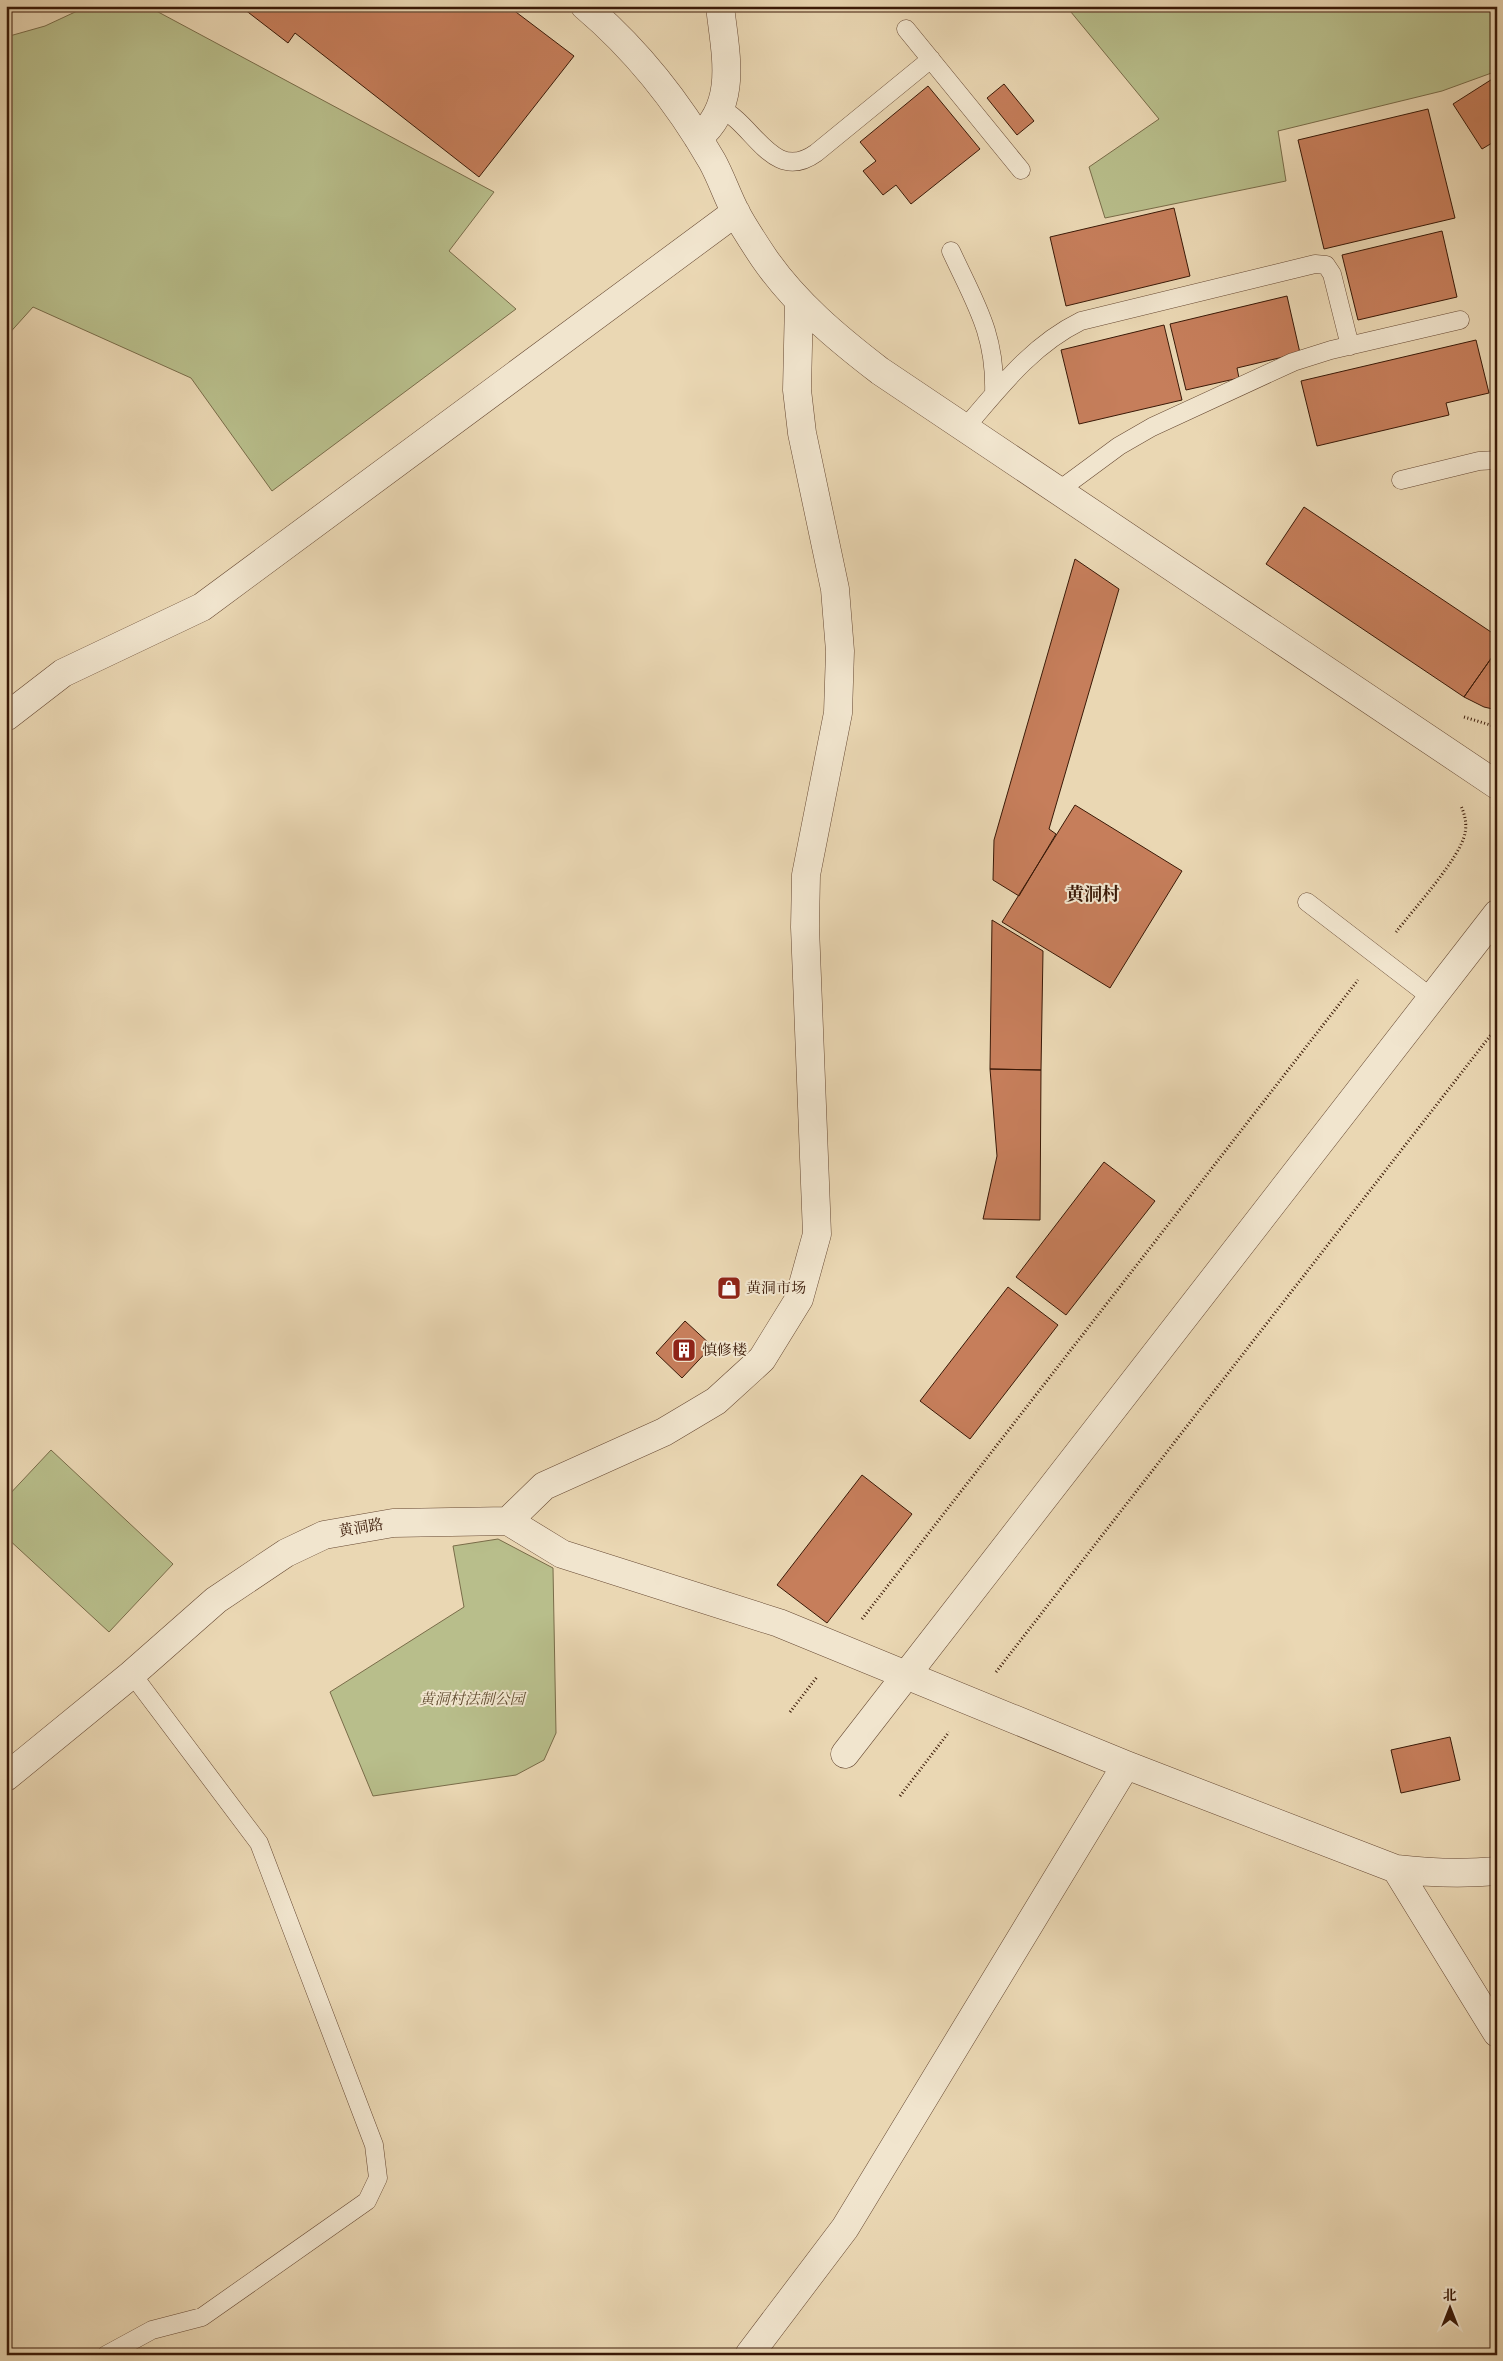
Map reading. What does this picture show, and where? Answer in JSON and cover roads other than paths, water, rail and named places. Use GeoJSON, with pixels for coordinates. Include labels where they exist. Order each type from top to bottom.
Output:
{"type":"FeatureCollection","features":[{"type":"Feature","properties":{"kind":"street"},"geometry":{"type":"LineString","coordinates":[[585,6],[605,23],[646,66],[683,113],[713,163],[736,212],[764,258],[799,301],[838,338],[880,371],[1497,785]]}},
{"type":"Feature","properties":{"kind":"street"},"geometry":{"type":"LineString","coordinates":[[698,138],[707,130],[721,109],[725,97],[726,72],[720,6]]}},
{"type":"Feature","properties":{"kind":"street"},"geometry":{"type":"LineString","coordinates":[[6,717],[63,673],[202,607],[736,212]]}},
{"type":"Feature","properties":{"kind":"street"},"geometry":{"type":"LineString","coordinates":[[799,301],[797,390],[802,433],[835,588],[840,651],[838,713],[806,876],[805,927],[817,1234],[799,1299],[762,1359],[716,1401],[664,1432],[544,1486],[508,1521],[562,1554],[779,1623],[1126,1765],[1396,1869],[1434,1873],[1473,1873],[1497,1870]]}},
{"type":"Feature","properties":{"kind":"street"},"geometry":{"type":"LineString","coordinates":[[845,1754],[1497,914]]}},
{"type":"Feature","properties":{"kind":"street","name":"黄洞路"},"geometry":{"type":"LineString","coordinates":[[6,1778],[132,1674],[216,1600],[286,1554],[324,1535],[393,1523],[508,1521]]}},
{"type":"Feature","properties":{"kind":"street"},"geometry":{"type":"LineString","coordinates":[[749,2355],[845,2228],[1126,1765]]}},
{"type":"Feature","properties":{"kind":"street"},"geometry":{"type":"LineString","coordinates":[[1396,1869],[1497,2033]]}},
{"type":"Feature","properties":{"kind":"lane"},"geometry":{"type":"LineString","coordinates":[[906,29],[1021,170]]}},
{"type":"Feature","properties":{"kind":"lane"},"geometry":{"type":"LineString","coordinates":[[721,109],[738,119],[771,154],[783,160],[797,162],[816,153],[931,59]]}},
{"type":"Feature","properties":{"kind":"lane"},"geometry":{"type":"LineString","coordinates":[[951,251],[985,324],[994,358],[994,394]]}},
{"type":"Feature","properties":{"kind":"lane"},"geometry":{"type":"LineString","coordinates":[[965,428],[994,394],[1041,346],[1060,332],[1081,321],[1315,264],[1326,265],[1332,274],[1350,346]]}},
{"type":"Feature","properties":{"kind":"lane"},"geometry":{"type":"LineString","coordinates":[[1058,491],[1119,446],[1152,427],[1293,362],[1350,346],[1460,320]]}},
{"type":"Feature","properties":{"kind":"lane"},"geometry":{"type":"LineString","coordinates":[[1401,480],[1479,461],[1497,460]]}},
{"type":"Feature","properties":{"kind":"lane"},"geometry":{"type":"LineString","coordinates":[[1307,902],[1432,998]]}},
{"type":"Feature","properties":{"kind":"lane"},"geometry":{"type":"LineString","coordinates":[[106,2355],[152,2330],[202,2317],[367,2201],[378,2178],[374,2145],[259,1843],[132,1674]]}},
{"type":"Feature","properties":{"kind":"place","name":"黄洞市场"},"geometry":{"type":"Point","coordinates":[729,1288]}},
{"type":"Feature","properties":{"kind":"place","name":"慎修楼"},"geometry":{"type":"Point","coordinates":[684,1350]}},
{"type":"Feature","properties":{"kind":"district","name":"黄洞村"},"geometry":{"type":"Point","coordinates":[1093,894]}},
{"type":"Feature","properties":{"kind":"park label","name":"黄洞村法制公园"},"geometry":{"type":"Point","coordinates":[472,1699]}}]}
